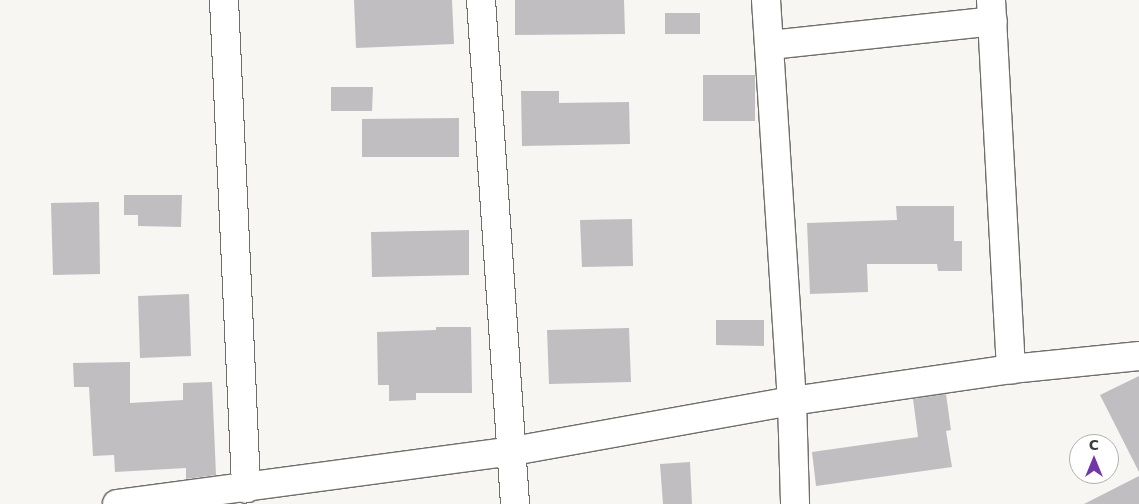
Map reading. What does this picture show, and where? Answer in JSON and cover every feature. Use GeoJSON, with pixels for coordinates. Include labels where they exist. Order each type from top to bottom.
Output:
{"type":"FeatureCollection","features":[{"type":"Feature","properties":{"kind":"street"},"geometry":{"type":"LineString","coordinates":[[224,0],[246,489]]}},
{"type":"Feature","properties":{"kind":"street"},"geometry":{"type":"LineString","coordinates":[[481,0],[513,451],[515,504]]}},
{"type":"Feature","properties":{"kind":"street"},"geometry":{"type":"LineString","coordinates":[[766,0],[792,402],[795,504]]}},
{"type":"Feature","properties":{"kind":"street"},"geometry":{"type":"LineString","coordinates":[[770,45],[992,10],[1011,369]]}},
{"type":"Feature","properties":{"kind":"street"},"geometry":{"type":"LineString","coordinates":[[117,504],[246,489],[513,451],[792,402],[1011,369],[1139,356]]}},
{"type":"Feature","properties":{"kind":"building"},"geometry":{"type":"Polygon","coordinates":[[[354,0],[452,0],[454,44],[356,48],[354,0]]]}},
{"type":"Feature","properties":{"kind":"building"},"geometry":{"type":"Polygon","coordinates":[[[515,0],[624,0],[625,34],[515,35],[515,0]]]}},
{"type":"Feature","properties":{"kind":"building"},"geometry":{"type":"Polygon","coordinates":[[[665,13],[700,13],[700,34],[665,34],[665,13]]]}},
{"type":"Feature","properties":{"kind":"building"},"geometry":{"type":"Polygon","coordinates":[[[703,75],[755,75],[755,121],[703,121],[703,75]]]}},
{"type":"Feature","properties":{"kind":"building"},"geometry":{"type":"Polygon","coordinates":[[[331,87],[373,87],[372,111],[331,111],[331,87]]]}},
{"type":"Feature","properties":{"kind":"building"},"geometry":{"type":"Polygon","coordinates":[[[521,91],[559,91],[559,103],[629,102],[630,144],[522,146],[521,91]]]}},
{"type":"Feature","properties":{"kind":"building"},"geometry":{"type":"Polygon","coordinates":[[[459,118],[459,157],[362,157],[362,119],[459,118]]]}},
{"type":"Feature","properties":{"kind":"building"},"geometry":{"type":"Polygon","coordinates":[[[124,195],[182,195],[181,227],[138,226],[138,215],[124,215],[124,195]]]}},
{"type":"Feature","properties":{"kind":"building"},"geometry":{"type":"Polygon","coordinates":[[[99,202],[100,274],[53,275],[51,203],[99,202]]]}},
{"type":"Feature","properties":{"kind":"building"},"geometry":{"type":"Polygon","coordinates":[[[896,206],[954,206],[954,241],[962,241],[962,271],[938,271],[937,264],[867,264],[868,292],[810,294],[807,223],[897,220],[896,206]]]}},
{"type":"Feature","properties":{"kind":"building"},"geometry":{"type":"Polygon","coordinates":[[[632,219],[633,266],[582,267],[580,220],[632,219]]]}},
{"type":"Feature","properties":{"kind":"building"},"geometry":{"type":"Polygon","coordinates":[[[469,230],[469,275],[372,277],[371,232],[469,230]]]}},
{"type":"Feature","properties":{"kind":"building"},"geometry":{"type":"Polygon","coordinates":[[[189,294],[191,356],[140,358],[138,296],[189,294]]]}},
{"type":"Feature","properties":{"kind":"building"},"geometry":{"type":"Polygon","coordinates":[[[716,320],[764,320],[764,346],[716,345],[716,320]]]}},
{"type":"Feature","properties":{"kind":"building"},"geometry":{"type":"Polygon","coordinates":[[[436,327],[471,327],[472,393],[416,393],[416,400],[389,401],[389,385],[378,385],[377,332],[436,330],[436,327]]]}},
{"type":"Feature","properties":{"kind":"building"},"geometry":{"type":"Polygon","coordinates":[[[629,328],[631,382],[549,384],[547,330],[629,328]]]}},
{"type":"Feature","properties":{"kind":"building"},"geometry":{"type":"Polygon","coordinates":[[[130,362],[130,403],[183,400],[183,383],[212,382],[216,475],[186,479],[186,468],[115,472],[114,455],[93,456],[89,387],[74,387],[73,363],[130,362]]]}},
{"type":"Feature","properties":{"kind":"building"},"geometry":{"type":"Polygon","coordinates":[[[1139,376],[1139,472],[1100,395],[1139,376]]]}},
{"type":"Feature","properties":{"kind":"building"},"geometry":{"type":"Polygon","coordinates":[[[946,394],[951,430],[946,431],[952,467],[816,486],[812,452],[918,437],[913,399],[946,394]]]}},
{"type":"Feature","properties":{"kind":"building"},"geometry":{"type":"Polygon","coordinates":[[[690,462],[692,504],[663,504],[660,464],[690,462]]]}},
{"type":"Feature","properties":{"kind":"building"},"geometry":{"type":"Polygon","coordinates":[[[1139,476],[1139,504],[1084,504],[1139,476]]]}}]}
